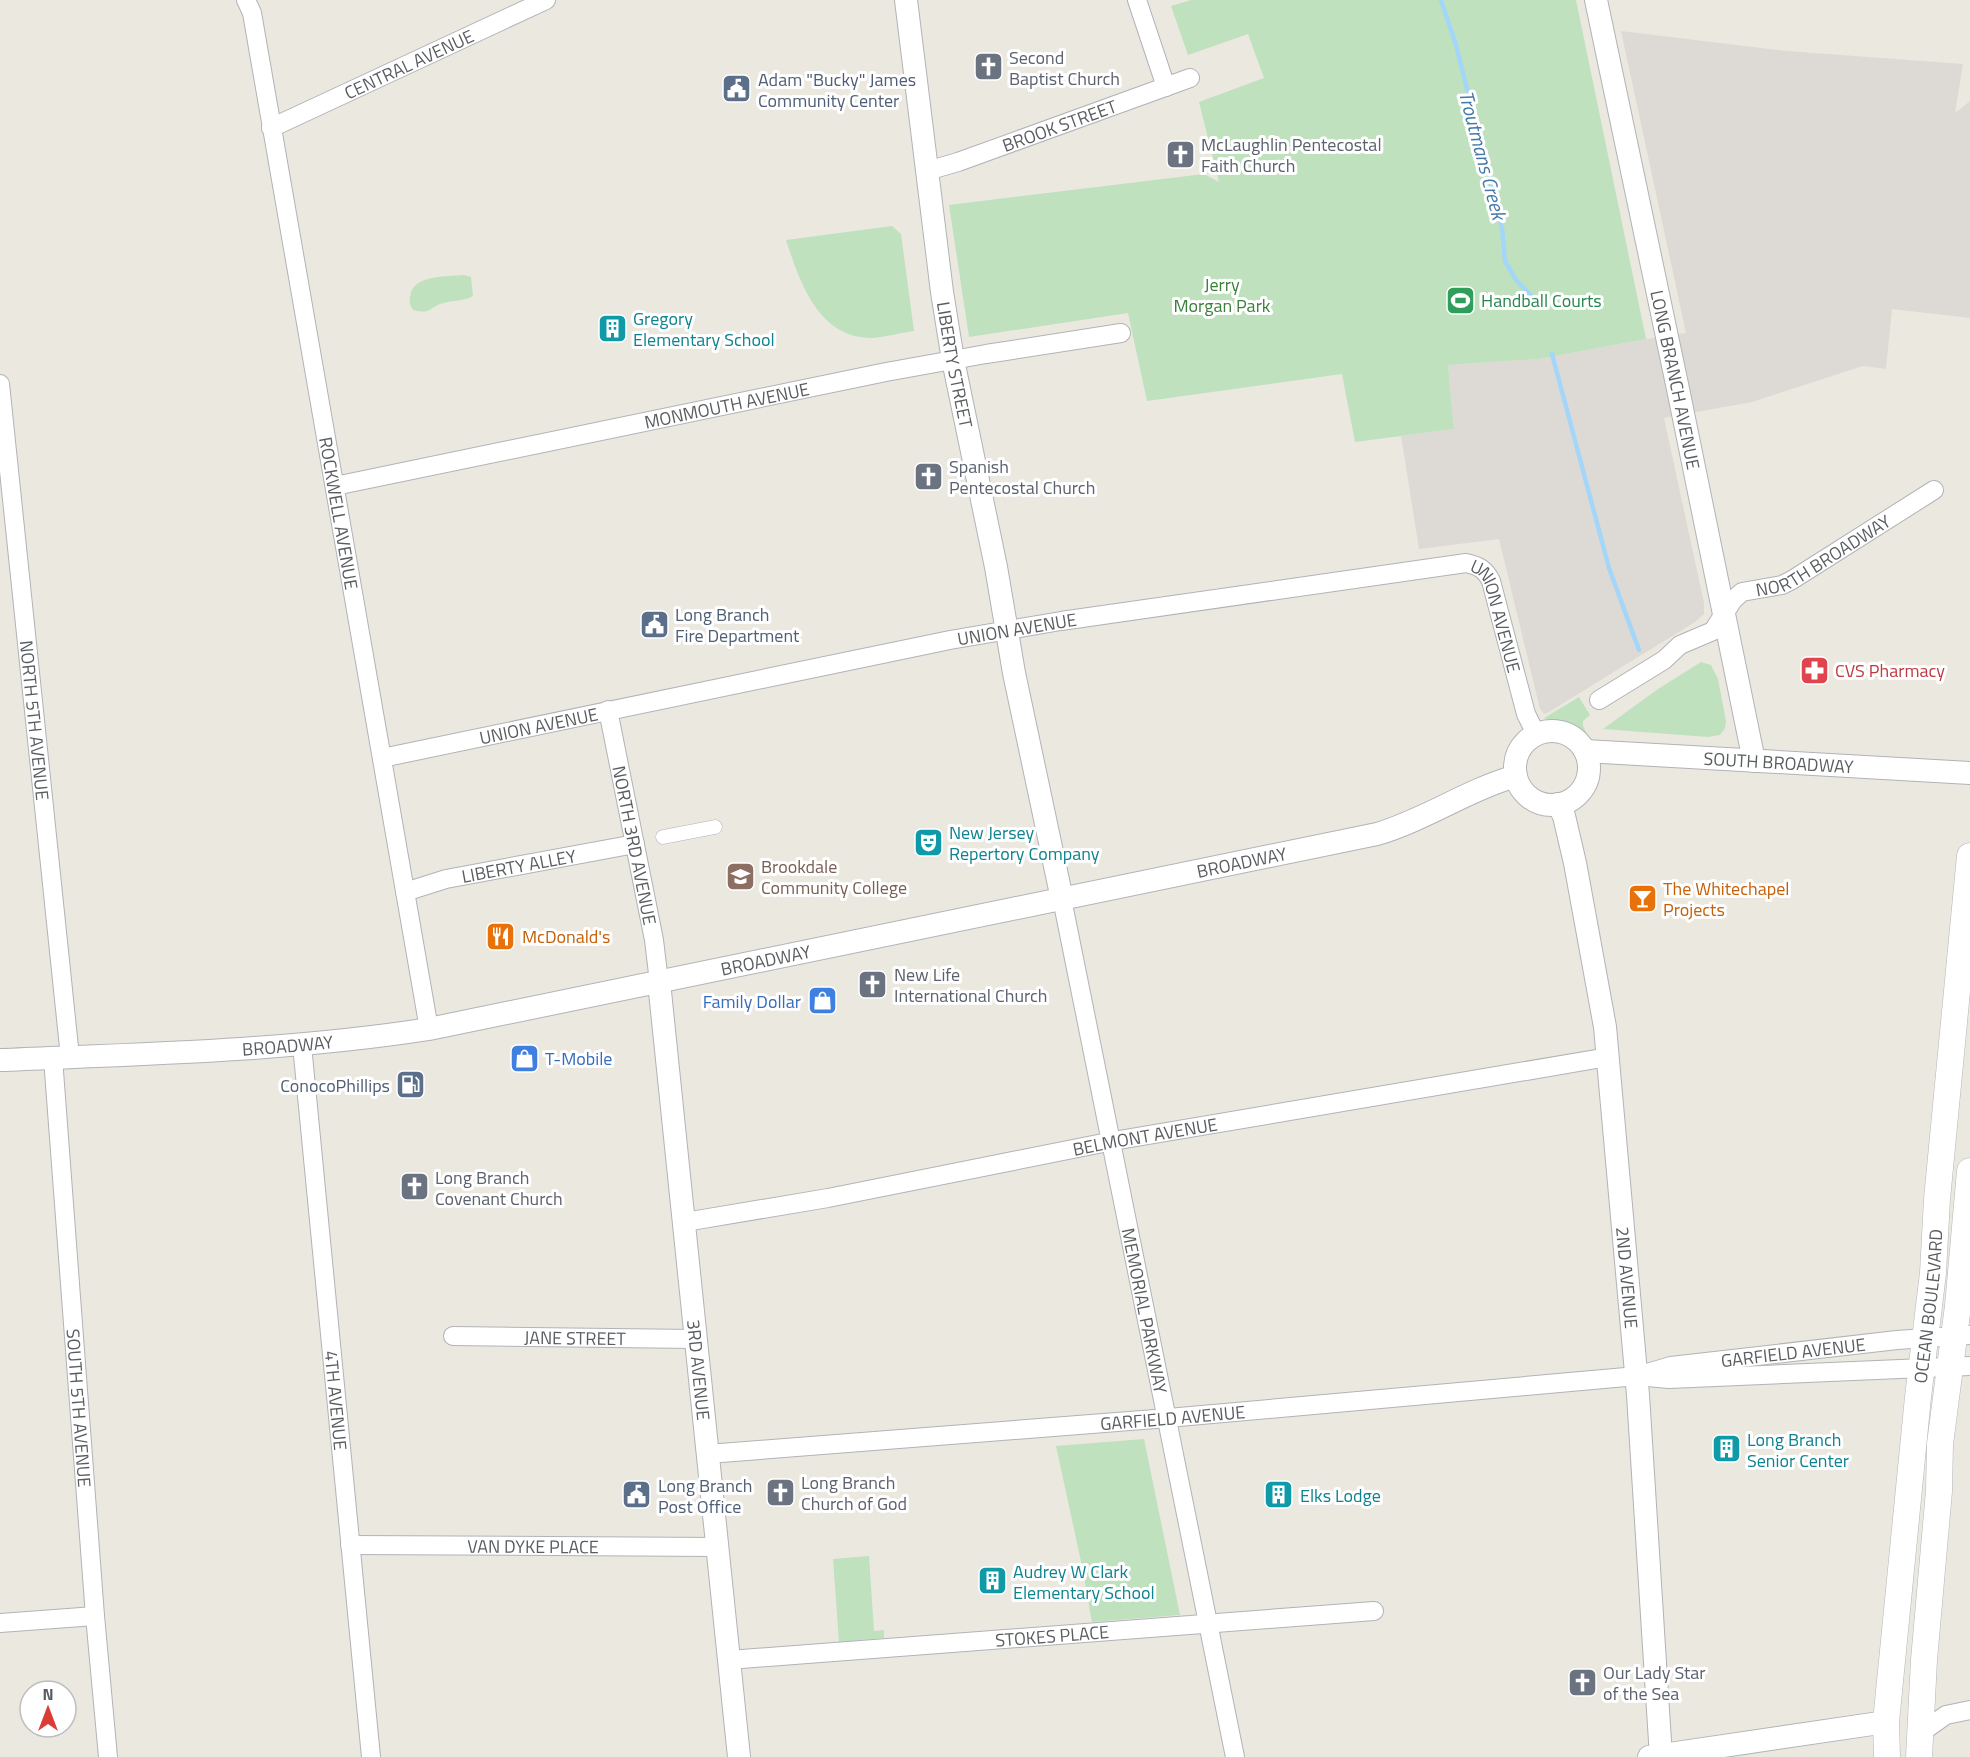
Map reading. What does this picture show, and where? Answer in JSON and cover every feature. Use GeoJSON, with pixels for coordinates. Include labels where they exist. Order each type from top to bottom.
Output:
{"type":"FeatureCollection","features":[{"type":"Feature","properties":{"kind":"main road","name":"OCEAN BOULEVARD"},"geometry":{"type":"LineString","coordinates":[[1887,1757],[1886,1722],[1933,1273],[1937,1199],[1970,856]]}},
{"type":"Feature","properties":{"kind":"main road","name":"OCEAN BOULEVARD"},"geometry":{"type":"LineString","coordinates":[[1919,1745],[1939,1491],[1940,1444],[1960,1366],[1962,1336],[1958,1306],[1970,1171]]}},
{"type":"Feature","properties":{"kind":"street","name":"ROCKWELL AVENUE"},"geometry":{"type":"LineString","coordinates":[[246,0],[252,13],[429,1029]]}},
{"type":"Feature","properties":{"kind":"street","name":"CENTRAL AVENUE"},"geometry":{"type":"LineString","coordinates":[[271,128],[546,0]]}},
{"type":"Feature","properties":{"kind":"street","name":"LIBERTY STREET"},"geometry":{"type":"LineString","coordinates":[[906,0],[942,292],[953,360],[1062,899]]}},
{"type":"Feature","properties":{"kind":"street"},"geometry":{"type":"LineString","coordinates":[[1137,0],[1166,87]]}},
{"type":"Feature","properties":{"kind":"street","name":"LONG BRANCH AVENUE"},"geometry":{"type":"LineString","coordinates":[[1596,0],[1754,761]]}},
{"type":"Feature","properties":{"kind":"street","name":"BROOK STREET"},"geometry":{"type":"LineString","coordinates":[[927,171],[958,162],[1190,78]]}},
{"type":"Feature","properties":{"kind":"street","name":"MONMOUTH AVENUE"},"geometry":{"type":"LineString","coordinates":[[335,486],[953,360],[1121,333]]}},
{"type":"Feature","properties":{"kind":"street","name":"NORTH 5TH AVENUE"},"geometry":{"type":"LineString","coordinates":[[0,384],[62,1057]]}},
{"type":"Feature","properties":{"kind":"street","name":"NORTH BROADWAY"},"geometry":{"type":"LineString","coordinates":[[1599,700],[1664,660],[1680,645],[1709,633],[1725,615],[1733,600],[1742,592],[1782,585],[1792,580],[1934,490]]}},
{"type":"Feature","properties":{"kind":"street","name":"UNION AVENUE"},"geometry":{"type":"LineString","coordinates":[[382,758],[1007,630],[1466,562],[1481,567],[1491,581],[1526,714],[1536,734]]}},
{"type":"Feature","properties":{"kind":"street","name":"NORTH 3RD AVENUE"},"geometry":{"type":"LineString","coordinates":[[608,710],[654,940],[659,982]]}},
{"type":"Feature","properties":{"kind":"street"},"geometry":{"type":"LineString","coordinates":[[1558,731],[1579,742],[1586,751],[1589,774],[1578,794],[1569,801],[1547,804],[1536,801],[1520,786],[1516,776],[1516,756],[1527,740],[1536,734],[1558,731]]}},
{"type":"Feature","properties":{"kind":"street","name":"SOUTH BROADWAY"},"geometry":{"type":"LineString","coordinates":[[1586,751],[1970,773]]}},
{"type":"Feature","properties":{"kind":"street","name":"BROADWAY"},"geometry":{"type":"LineString","coordinates":[[0,1060],[302,1045],[429,1029],[1377,834],[1395,829],[1451,802],[1516,776]]}},
{"type":"Feature","properties":{"kind":"street","name":"2ND AVENUE"},"geometry":{"type":"LineString","coordinates":[[1558,804],[1564,816],[1575,863],[1605,1027],[1636,1376],[1658,1756]]}},
{"type":"Feature","properties":{"kind":"street"},"geometry":{"type":"LineString","coordinates":[[663,837],[715,827]]}},
{"type":"Feature","properties":{"kind":"street","name":"LIBERTY ALLEY"},"geometry":{"type":"LineString","coordinates":[[405,892],[447,879],[635,844]]}},
{"type":"Feature","properties":{"kind":"street","name":"MEMORIAL PARKWAY"},"geometry":{"type":"LineString","coordinates":[[1062,899],[1113,1141],[1235,1757]]}},
{"type":"Feature","properties":{"kind":"street","name":"3RD AVENUE"},"geometry":{"type":"LineString","coordinates":[[659,982],[739,1757]]}},
{"type":"Feature","properties":{"kind":"street","name":"4TH AVENUE"},"geometry":{"type":"LineString","coordinates":[[302,1045],[371,1757]]}},
{"type":"Feature","properties":{"kind":"street","name":"SOUTH 5TH AVENUE"},"geometry":{"type":"LineString","coordinates":[[62,1057],[95,1616],[108,1757]]}},
{"type":"Feature","properties":{"kind":"street","name":"BELMONT AVENUE"},"geometry":{"type":"LineString","coordinates":[[685,1222],[828,1198],[1113,1141],[1608,1057]]}},
{"type":"Feature","properties":{"kind":"street","name":"JANE STREET"},"geometry":{"type":"LineString","coordinates":[[453,1336],[695,1339]]}},
{"type":"Feature","properties":{"kind":"street","name":"GARFIELD AVENUE"},"geometry":{"type":"LineString","coordinates":[[1636,1376],[1671,1366],[1962,1336]]}},
{"type":"Feature","properties":{"kind":"street","name":"GARFIELD AVENUE"},"geometry":{"type":"LineString","coordinates":[[708,1454],[1168,1418],[1636,1376],[1669,1379],[1960,1366]]}},
{"type":"Feature","properties":{"kind":"street","name":"VAN DYKE PLACE"},"geometry":{"type":"LineString","coordinates":[[350,1545],[718,1547]]}},
{"type":"Feature","properties":{"kind":"street","name":"STOKES PLACE"},"geometry":{"type":"LineString","coordinates":[[729,1660],[1374,1611]]}},
{"type":"Feature","properties":{"kind":"street"},"geometry":{"type":"LineString","coordinates":[[0,1623],[95,1616]]}},
{"type":"Feature","properties":{"kind":"street"},"geometry":{"type":"LineString","coordinates":[[1919,1745],[1946,1715],[1970,1710]]}},
{"type":"Feature","properties":{"kind":"street"},"geometry":{"type":"LineString","coordinates":[[1658,1756],[1886,1722]]}},
{"type":"Feature","properties":{"kind":"shaded area"},"geometry":{"type":"Polygon","coordinates":[[[1621,31],[1787,51],[1963,64],[1955,113],[1970,101],[1970,318],[1892,309],[1886,369],[1863,366],[1752,402],[1664,418],[1704,603],[1704,614],[1695,622],[1544,714],[1540,709],[1499,539],[1419,549],[1401,436],[1454,429],[1448,365],[1539,359],[1686,333],[1621,31]]]}},
{"type":"Feature","properties":{"kind":"green space","name":"Jerry Morgan Park"},"geometry":{"type":"Polygon","coordinates":[[[1191,0],[1576,0],[1646,339],[1539,359],[1448,365],[1454,429],[1355,442],[1342,374],[1147,401],[1128,313],[969,337],[949,205],[1204,174],[1219,182],[1199,102],[1264,78],[1248,34],[1188,55],[1171,6],[1191,0]]]}},
{"type":"Feature","properties":{"kind":"green space"},"geometry":{"type":"Polygon","coordinates":[[[892,226],[901,234],[914,331],[872,338],[853,336],[838,329],[814,305],[798,273],[786,240],[892,226]]]}},
{"type":"Feature","properties":{"kind":"green space"},"geometry":{"type":"Polygon","coordinates":[[[464,275],[471,277],[473,296],[440,304],[428,311],[413,310],[410,297],[417,284],[431,278],[464,275]]]}},
{"type":"Feature","properties":{"kind":"green space"},"geometry":{"type":"Polygon","coordinates":[[[1701,662],[1711,665],[1718,679],[1726,721],[1725,728],[1720,735],[1708,737],[1603,729],[1658,689],[1701,662]]]}},
{"type":"Feature","properties":{"kind":"green space"},"geometry":{"type":"Polygon","coordinates":[[[1579,697],[1590,715],[1583,721],[1587,734],[1544,718],[1579,697]]]}},
{"type":"Feature","properties":{"kind":"green space"},"geometry":{"type":"Polygon","coordinates":[[[1144,1439],[1180,1615],[1092,1622],[1056,1446],[1144,1439]]]}},
{"type":"Feature","properties":{"kind":"green space"},"geometry":{"type":"Polygon","coordinates":[[[869,1556],[874,1631],[884,1630],[884,1638],[839,1642],[833,1559],[869,1556]]]}},
{"type":"Feature","properties":{"kind":"waterway","name":"Troutmans Creek"},"geometry":{"type":"LineString","coordinates":[[1441,0],[1456,45],[1502,228],[1505,261],[1516,280],[1537,302]]}},
{"type":"Feature","properties":{"kind":"waterway"},"geometry":{"type":"LineString","coordinates":[[1552,354],[1609,568],[1639,650]]}},
{"type":"Feature","properties":{"kind":"place","name":"Second Baptist Church"},"geometry":{"type":"Point","coordinates":[988,67]}},
{"type":"Feature","properties":{"kind":"place","name":"Adam \"Bucky\" James Community Center"},"geometry":{"type":"Point","coordinates":[737,89]}},
{"type":"Feature","properties":{"kind":"place","name":"McLaughlin Pentecostal Faith Church"},"geometry":{"type":"Point","coordinates":[1180,154]}},
{"type":"Feature","properties":{"kind":"place","name":"Handball Courts"},"geometry":{"type":"Point","coordinates":[1460,300]}},
{"type":"Feature","properties":{"kind":"place","name":"Gregory Elementary School"},"geometry":{"type":"Point","coordinates":[612,328]}},
{"type":"Feature","properties":{"kind":"place","name":"Spanish Pentecostal Church"},"geometry":{"type":"Point","coordinates":[928,476]}},
{"type":"Feature","properties":{"kind":"place","name":"Long Branch Fire Department"},"geometry":{"type":"Point","coordinates":[654,624]}},
{"type":"Feature","properties":{"kind":"place","name":"CVS Pharmacy"},"geometry":{"type":"Point","coordinates":[1814,670]}},
{"type":"Feature","properties":{"kind":"place","name":"New Jersey Repertory Company"},"geometry":{"type":"Point","coordinates":[928,842]}},
{"type":"Feature","properties":{"kind":"place","name":"Brookdale Community College"},"geometry":{"type":"Point","coordinates":[740,876]}},
{"type":"Feature","properties":{"kind":"place","name":"The Whitechapel Projects"},"geometry":{"type":"Point","coordinates":[1642,898]}},
{"type":"Feature","properties":{"kind":"place","name":"McDonald's"},"geometry":{"type":"Point","coordinates":[501,936]}},
{"type":"Feature","properties":{"kind":"place","name":"New Life International Church"},"geometry":{"type":"Point","coordinates":[873,984]}},
{"type":"Feature","properties":{"kind":"place","name":"Family Dollar"},"geometry":{"type":"Point","coordinates":[822,1001]}},
{"type":"Feature","properties":{"kind":"place","name":"T-Mobile"},"geometry":{"type":"Point","coordinates":[524,1058]}},
{"type":"Feature","properties":{"kind":"place","name":"ConocoPhillips"},"geometry":{"type":"Point","coordinates":[411,1085]}},
{"type":"Feature","properties":{"kind":"place","name":"Long Branch Covenant Church"},"geometry":{"type":"Point","coordinates":[414,1187]}},
{"type":"Feature","properties":{"kind":"place","name":"Long Branch Senior Center"},"geometry":{"type":"Point","coordinates":[1726,1449]}},
{"type":"Feature","properties":{"kind":"place","name":"Long Branch Church of God"},"geometry":{"type":"Point","coordinates":[780,1492]}},
{"type":"Feature","properties":{"kind":"place","name":"Long Branch Post Office"},"geometry":{"type":"Point","coordinates":[637,1495]}},
{"type":"Feature","properties":{"kind":"place","name":"Elks Lodge"},"geometry":{"type":"Point","coordinates":[1279,1495]}},
{"type":"Feature","properties":{"kind":"place","name":"Audrey W Clark Elementary School"},"geometry":{"type":"Point","coordinates":[992,1581]}},
{"type":"Feature","properties":{"kind":"place","name":"Our Lady Star of the Sea"},"geometry":{"type":"Point","coordinates":[1582,1682]}}]}
